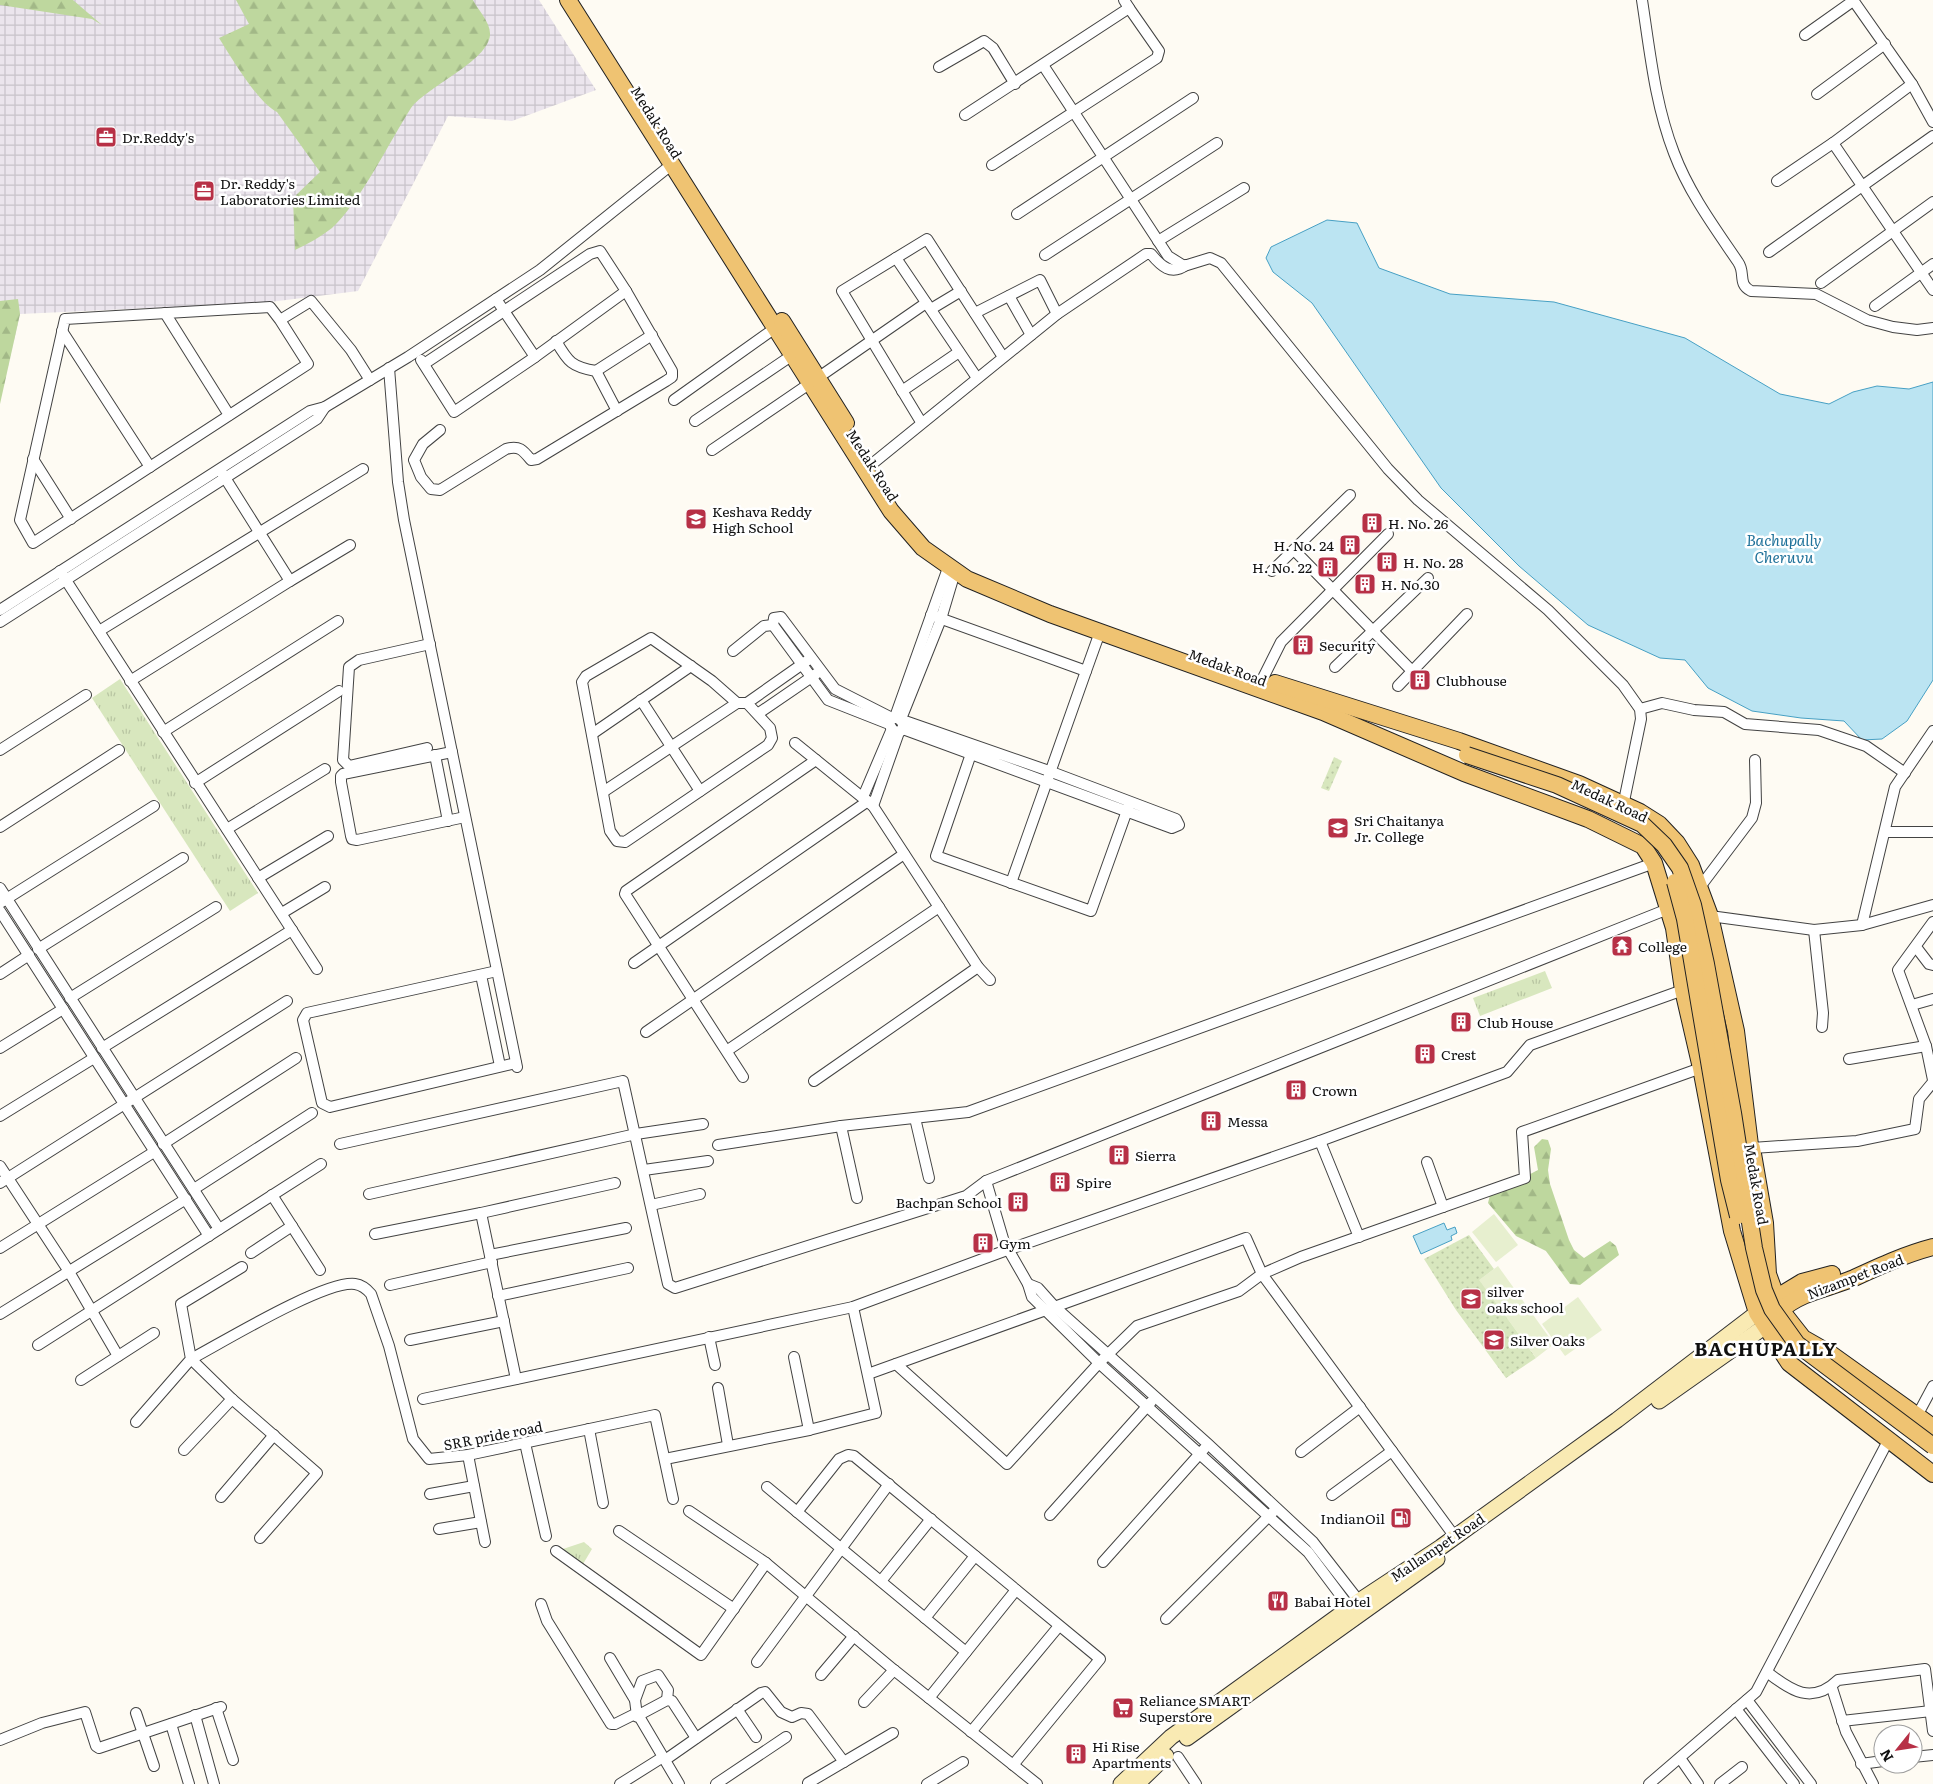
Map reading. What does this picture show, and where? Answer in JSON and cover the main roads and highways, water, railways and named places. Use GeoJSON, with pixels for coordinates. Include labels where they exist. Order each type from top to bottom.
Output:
{"type":"FeatureCollection","features":[{"type":"Feature","properties":{"kind":"main road","name":"Medak Road"},"geometry":{"type":"LineString","coordinates":[[568,0],[637,101],[814,381],[891,511],[924,548],[952,570],[990,590],[1100,632],[1323,712],[1464,773],[1615,830],[1643,846],[1654,863],[1674,928],[1683,990],[1701,1068],[1732,1231],[1760,1320],[1789,1363],[1933,1474]]}},
{"type":"Feature","properties":{"kind":"main road","name":"Medak Road"},"geometry":{"type":"LineString","coordinates":[[580,0],[671,165],[791,356],[814,381],[915,524],[948,554],[972,570],[1053,604],[1262,680],[1443,736],[1579,784],[1623,806],[1640,812],[1659,824],[1677,843],[1691,865],[1710,916],[1736,1032],[1750,1144],[1765,1223],[1768,1274],[1778,1305]]}},
{"type":"Feature","properties":{"kind":"main road"},"geometry":{"type":"LineString","coordinates":[[1443,736],[1466,755],[1557,785],[1642,824],[1664,845],[1680,868],[1693,905],[1706,964],[1733,1113],[1754,1248],[1764,1290],[1772,1309],[1797,1344],[1933,1446]]}},
{"type":"Feature","properties":{"kind":"main road"},"geometry":{"type":"LineString","coordinates":[[1464,773],[1492,774],[1620,821],[1640,833],[1672,874],[1685,919],[1729,1180],[1759,1298],[1766,1314],[1794,1353],[1849,1397],[1933,1459]]}},
{"type":"Feature","properties":{"kind":"main road","name":"Nizampet Road"},"geometry":{"type":"LineString","coordinates":[[1778,1305],[1802,1282],[1850,1269],[1869,1270],[1933,1247]]}},
{"type":"Feature","properties":{"kind":"main road"},"geometry":{"type":"LineString","coordinates":[[1778,1305],[1803,1338],[1882,1390],[1933,1427]]}},
{"type":"Feature","properties":{"kind":"main road","name":"Mallampet Road"},"geometry":{"type":"LineString","coordinates":[[1121,1784],[1171,1737],[1355,1604],[1455,1536],[1760,1320]]}},
{"type":"Feature","properties":{"kind":"main road","name":"Mallampet Road"},"geometry":{"type":"LineString","coordinates":[[1137,1784],[1176,1746],[1760,1320]]}},
{"type":"Feature","properties":{"kind":"main road"},"geometry":{"type":"LineString","coordinates":[[1862,1419],[1882,1390]]}},
{"type":"Feature","properties":{"kind":"water","name":"Bachupally Cheruvu"},"geometry":{"type":"Polygon","coordinates":[[[1327,220],[1357,223],[1379,268],[1450,294],[1554,302],[1685,338],[1780,394],[1829,404],[1853,392],[1877,386],[1909,389],[1933,382],[1933,680],[1907,721],[1882,739],[1862,740],[1844,721],[1801,718],[1752,711],[1708,688],[1685,660],[1660,658],[1588,625],[1519,566],[1441,488],[1312,303],[1273,272],[1266,258],[1271,247],[1327,220]]]}},
{"type":"Feature","properties":{"kind":"water"},"geometry":{"type":"Polygon","coordinates":[[[1444,1223],[1447,1230],[1455,1227],[1457,1233],[1451,1236],[1452,1240],[1421,1254],[1413,1236],[1444,1223]]]}},
{"type":"Feature","properties":{"kind":"place","name":"Dr.Reddy's"},"geometry":{"type":"Point","coordinates":[106,137]}},
{"type":"Feature","properties":{"kind":"place","name":"Dr. Reddy's Laboratories Limited"},"geometry":{"type":"Point","coordinates":[204,191]}},
{"type":"Feature","properties":{"kind":"place","name":"Keshava Reddy High School"},"geometry":{"type":"Point","coordinates":[696,519]}},
{"type":"Feature","properties":{"kind":"place","name":"H. No. 26"},"geometry":{"type":"Point","coordinates":[1372,523]}},
{"type":"Feature","properties":{"kind":"place","name":"H. No. 24"},"geometry":{"type":"Point","coordinates":[1350,545]}},
{"type":"Feature","properties":{"kind":"place","name":"H. No. 28"},"geometry":{"type":"Point","coordinates":[1387,562]}},
{"type":"Feature","properties":{"kind":"place","name":"H. No. 22"},"geometry":{"type":"Point","coordinates":[1328,567]}},
{"type":"Feature","properties":{"kind":"place","name":"H. No.30"},"geometry":{"type":"Point","coordinates":[1365,584]}},
{"type":"Feature","properties":{"kind":"place","name":"Security"},"geometry":{"type":"Point","coordinates":[1303,645]}},
{"type":"Feature","properties":{"kind":"place","name":"Clubhouse"},"geometry":{"type":"Point","coordinates":[1420,680]}},
{"type":"Feature","properties":{"kind":"place","name":"Sri Chaitanya Jr. College"},"geometry":{"type":"Point","coordinates":[1338,828]}},
{"type":"Feature","properties":{"kind":"place","name":"College"},"geometry":{"type":"Point","coordinates":[1622,946]}},
{"type":"Feature","properties":{"kind":"place","name":"Club House"},"geometry":{"type":"Point","coordinates":[1461,1022]}},
{"type":"Feature","properties":{"kind":"place","name":"Crest"},"geometry":{"type":"Point","coordinates":[1425,1054]}},
{"type":"Feature","properties":{"kind":"place","name":"Crown"},"geometry":{"type":"Point","coordinates":[1296,1090]}},
{"type":"Feature","properties":{"kind":"place","name":"Messa"},"geometry":{"type":"Point","coordinates":[1211,1121]}},
{"type":"Feature","properties":{"kind":"place","name":"Sierra"},"geometry":{"type":"Point","coordinates":[1119,1155]}},
{"type":"Feature","properties":{"kind":"place","name":"Spire"},"geometry":{"type":"Point","coordinates":[1060,1182]}},
{"type":"Feature","properties":{"kind":"place","name":"Bachpan School"},"geometry":{"type":"Point","coordinates":[1018,1202]}},
{"type":"Feature","properties":{"kind":"place","name":"Gym"},"geometry":{"type":"Point","coordinates":[983,1243]}},
{"type":"Feature","properties":{"kind":"place","name":"silver oaks school"},"geometry":{"type":"Point","coordinates":[1471,1299]}},
{"type":"Feature","properties":{"kind":"place","name":"Silver Oaks"},"geometry":{"type":"Point","coordinates":[1494,1340]}},
{"type":"Feature","properties":{"kind":"place","name":"IndianOil"},"geometry":{"type":"Point","coordinates":[1401,1518]}},
{"type":"Feature","properties":{"kind":"place","name":"Babai Hotel"},"geometry":{"type":"Point","coordinates":[1278,1601]}},
{"type":"Feature","properties":{"kind":"place","name":"Reliance SMART Superstore"},"geometry":{"type":"Point","coordinates":[1123,1708]}},
{"type":"Feature","properties":{"kind":"place","name":"Hi Rise Apartments"},"geometry":{"type":"Point","coordinates":[1076,1754]}},
{"type":"Feature","properties":{"kind":"district","name":"BACHUPALLY"},"geometry":{"type":"Point","coordinates":[1766,1348]}}]}
